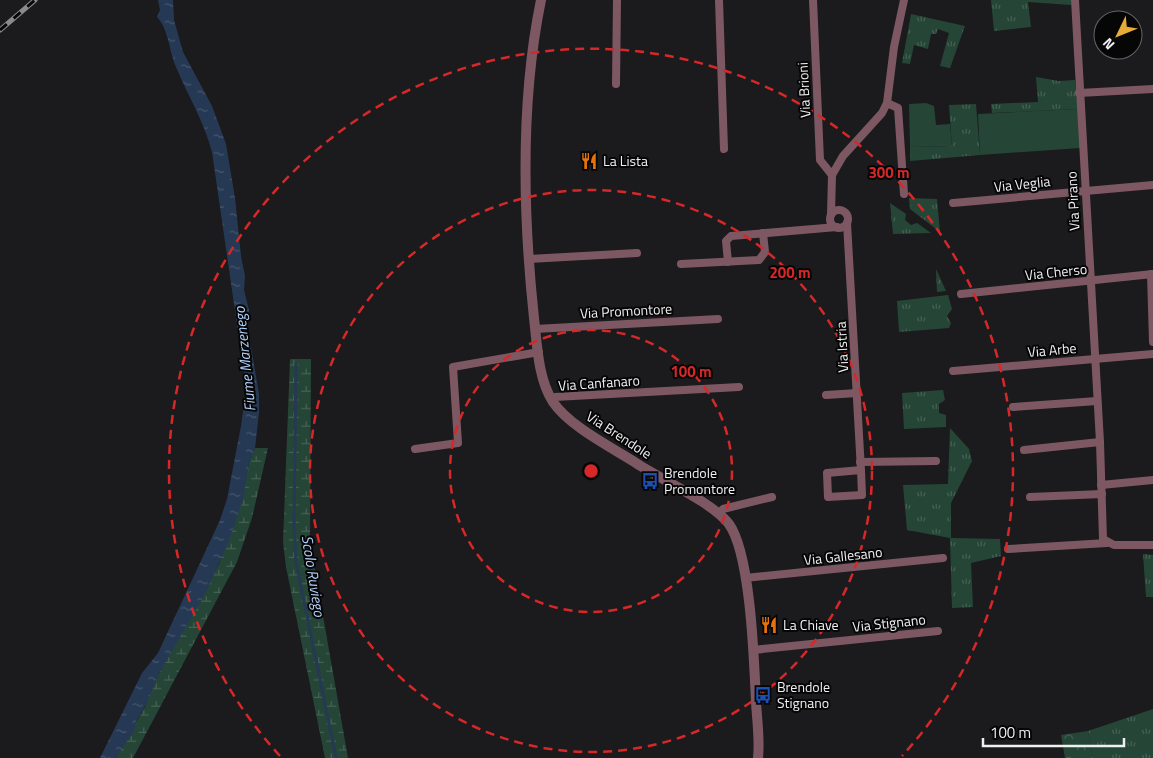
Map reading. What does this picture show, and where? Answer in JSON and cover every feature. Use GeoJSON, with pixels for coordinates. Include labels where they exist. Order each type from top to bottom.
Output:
{"type":"FeatureCollection","features":[{"type":"Feature","properties":{"kind":"street"},"geometry":{"type":"LineString","coordinates":[[541,0],[531,62],[527,200],[529,259],[535,329],[551,400]]}},
{"type":"Feature","properties":{"kind":"street"},"geometry":{"type":"LineString","coordinates":[[538,11],[544,0]]}},
{"type":"Feature","properties":{"kind":"street"},"geometry":{"type":"LineString","coordinates":[[616,0],[616,84]]}},
{"type":"Feature","properties":{"kind":"street"},"geometry":{"type":"LineString","coordinates":[[719,0],[724,149]]}},
{"type":"Feature","properties":{"kind":"street","name":"Via Brioni"},"geometry":{"type":"LineString","coordinates":[[813,0],[820,160],[832,175]]}},
{"type":"Feature","properties":{"kind":"street"},"geometry":{"type":"LineString","coordinates":[[837,227],[832,224],[831,215],[832,175],[843,156],[882,113],[887,103],[894,47],[904,0]]}},
{"type":"Feature","properties":{"kind":"street","name":"Via Pirano"},"geometry":{"type":"LineString","coordinates":[[1075,0],[1100,442],[1103,539],[1107,542]]}},
{"type":"Feature","properties":{"kind":"street"},"geometry":{"type":"LineString","coordinates":[[1079,93],[1153,89]]}},
{"type":"Feature","properties":{"kind":"street"},"geometry":{"type":"LineString","coordinates":[[887,103],[898,108],[904,194]]}},
{"type":"Feature","properties":{"kind":"street","name":"Via Veglia"},"geometry":{"type":"LineString","coordinates":[[953,203],[1153,185]]}},
{"type":"Feature","properties":{"kind":"street"},"geometry":{"type":"LineString","coordinates":[[728,262],[728,238],[763,233],[843,227],[847,223],[847,214],[843,210],[838,210],[831,215]]}},
{"type":"Feature","properties":{"kind":"street","name":"Via Istria"},"geometry":{"type":"LineString","coordinates":[[847,223],[857,393],[861,466],[862,495],[828,497],[827,474],[861,466]]}},
{"type":"Feature","properties":{"kind":"street"},"geometry":{"type":"LineString","coordinates":[[681,264],[762,258],[765,252],[763,233]]}},
{"type":"Feature","properties":{"kind":"street"},"geometry":{"type":"LineString","coordinates":[[529,259],[637,253]]}},
{"type":"Feature","properties":{"kind":"street"},"geometry":{"type":"LineString","coordinates":[[1152,274],[1153,342]]}},
{"type":"Feature","properties":{"kind":"street","name":"Via Cherso"},"geometry":{"type":"LineString","coordinates":[[962,294],[1152,274]]}},
{"type":"Feature","properties":{"kind":"street","name":"Via Promontore"},"geometry":{"type":"LineString","coordinates":[[535,329],[718,319]]}},
{"type":"Feature","properties":{"kind":"street"},"geometry":{"type":"LineString","coordinates":[[415,449],[458,443],[453,367],[539,352]]}},
{"type":"Feature","properties":{"kind":"street","name":"Via Arbe"},"geometry":{"type":"LineString","coordinates":[[953,372],[1153,354]]}},
{"type":"Feature","properties":{"kind":"street","name":"Via Canfanaro"},"geometry":{"type":"LineString","coordinates":[[551,400],[555,397],[739,387]]}},
{"type":"Feature","properties":{"kind":"street"},"geometry":{"type":"LineString","coordinates":[[826,395],[857,393]]}},
{"type":"Feature","properties":{"kind":"street","name":"Via Brendole"},"geometry":{"type":"LineString","coordinates":[[551,400],[560,411],[580,426],[718,514],[730,526],[735,536],[745,578],[753,650],[758,758]]}},
{"type":"Feature","properties":{"kind":"street"},"geometry":{"type":"LineString","coordinates":[[1012,407],[1097,400]]}},
{"type":"Feature","properties":{"kind":"street"},"geometry":{"type":"LineString","coordinates":[[1024,450],[1100,442]]}},
{"type":"Feature","properties":{"kind":"street"},"geometry":{"type":"LineString","coordinates":[[861,466],[936,461]]}},
{"type":"Feature","properties":{"kind":"street"},"geometry":{"type":"LineString","coordinates":[[1101,485],[1153,480]]}},
{"type":"Feature","properties":{"kind":"street"},"geometry":{"type":"LineString","coordinates":[[1030,497],[1102,494]]}},
{"type":"Feature","properties":{"kind":"street"},"geometry":{"type":"LineString","coordinates":[[718,514],[723,509],[772,497]]}},
{"type":"Feature","properties":{"kind":"street"},"geometry":{"type":"LineString","coordinates":[[1008,549],[1107,542],[1153,545]]}},
{"type":"Feature","properties":{"kind":"street","name":"Via Gallesano"},"geometry":{"type":"LineString","coordinates":[[745,578],[943,558]]}},
{"type":"Feature","properties":{"kind":"street","name":"Via Stignano"},"geometry":{"type":"LineString","coordinates":[[753,650],[938,631]]}},
{"type":"Feature","properties":{"kind":"green space"},"geometry":{"type":"Polygon","coordinates":[[[991,0],[1071,0],[1071,5],[1028,2],[1031,27],[994,31],[991,0]]]}},
{"type":"Feature","properties":{"kind":"green space"},"geometry":{"type":"Polygon","coordinates":[[[911,14],[965,26],[950,68],[940,66],[949,33],[938,29],[936,34],[931,34],[928,49],[914,45],[910,64],[902,63],[911,14]]]}},
{"type":"Feature","properties":{"kind":"green space"},"geometry":{"type":"Polygon","coordinates":[[[1036,77],[1059,81],[1075,80],[1078,109],[992,113],[991,104],[1038,102],[1036,77]]]}},
{"type":"Feature","properties":{"kind":"green space"},"geometry":{"type":"Polygon","coordinates":[[[926,103],[934,106],[936,125],[950,124],[952,146],[910,147],[909,104],[926,103]]]}},
{"type":"Feature","properties":{"kind":"green space"},"geometry":{"type":"Polygon","coordinates":[[[976,104],[980,155],[910,161],[910,147],[952,146],[949,105],[976,104]]]}},
{"type":"Feature","properties":{"kind":"green space"},"geometry":{"type":"Polygon","coordinates":[[[1078,109],[1080,148],[980,155],[978,114],[1078,109]]]}},
{"type":"Feature","properties":{"kind":"green space"},"geometry":{"type":"Polygon","coordinates":[[[909,198],[937,199],[940,232],[910,209],[909,198]]]}},
{"type":"Feature","properties":{"kind":"green space"},"geometry":{"type":"Polygon","coordinates":[[[890,203],[906,214],[905,220],[911,225],[917,223],[931,233],[893,234],[890,203]]]}},
{"type":"Feature","properties":{"kind":"green space"},"geometry":{"type":"Polygon","coordinates":[[[936,269],[946,291],[937,292],[936,269]]]}},
{"type":"Feature","properties":{"kind":"green space"},"geometry":{"type":"Polygon","coordinates":[[[948,295],[952,309],[947,316],[951,323],[949,328],[899,332],[897,301],[948,295]]]}},
{"type":"Feature","properties":{"kind":"green space"},"geometry":{"type":"Polygon","coordinates":[[[290,359],[311,359],[310,542],[348,758],[325,758],[286,567],[283,542],[290,359]]]}},
{"type":"Feature","properties":{"kind":"green space"},"geometry":{"type":"Polygon","coordinates":[[[943,390],[945,400],[939,404],[939,413],[946,415],[946,427],[904,429],[902,393],[943,390]]]}},
{"type":"Feature","properties":{"kind":"green space"},"geometry":{"type":"Polygon","coordinates":[[[950,428],[969,449],[972,461],[951,503],[951,538],[1000,539],[1001,556],[971,563],[973,607],[952,608],[950,538],[907,530],[903,485],[948,484],[950,428]]]}},
{"type":"Feature","properties":{"kind":"green space"},"geometry":{"type":"Polygon","coordinates":[[[255,448],[268,448],[252,518],[237,562],[133,758],[116,758],[145,707],[157,677],[219,564],[242,500],[249,462],[255,448]]]}},
{"type":"Feature","properties":{"kind":"green space"},"geometry":{"type":"Polygon","coordinates":[[[1143,554],[1153,555],[1153,597],[1146,597],[1143,554]]]}},
{"type":"Feature","properties":{"kind":"green space"},"geometry":{"type":"Polygon","coordinates":[[[1153,709],[1153,758],[1093,758],[1088,731],[1153,709]]]}},
{"type":"Feature","properties":{"kind":"green space"},"geometry":{"type":"Polygon","coordinates":[[[1088,731],[1093,758],[1065,758],[1061,735],[1088,731]]]}},
{"type":"Feature","properties":{"kind":"water","name":"Fiume Marzenego"},"geometry":{"type":"Polygon","coordinates":[[[158,0],[173,0],[174,20],[183,52],[212,106],[226,144],[245,276],[244,290],[249,310],[248,330],[259,394],[259,413],[255,448],[249,462],[243,500],[228,543],[206,592],[157,677],[148,701],[135,724],[135,729],[116,758],[100,758],[142,673],[158,653],[220,520],[227,499],[245,396],[244,373],[212,152],[200,119],[176,67],[164,28],[157,17],[160,10],[158,0]]]}},
{"type":"Feature","properties":{"kind":"waterway","name":"Scolo Ruviego"},"geometry":{"type":"LineString","coordinates":[[296,364],[294,527],[296,562],[336,758]]}},
{"type":"Feature","properties":{"kind":"railway"},"geometry":{"type":"LineString","coordinates":[[0,30],[35,0]]}},
{"type":"Feature","properties":{"kind":"place","name":"La Lista"},"geometry":{"type":"Point","coordinates":[589,161]}},
{"type":"Feature","properties":{"kind":"place","name":"Brendole Promontore"},"geometry":{"type":"Point","coordinates":[650,481]}},
{"type":"Feature","properties":{"kind":"place","name":"La Chiave"},"geometry":{"type":"Point","coordinates":[769,625]}},
{"type":"Feature","properties":{"kind":"place","name":"Brendole Stignano"},"geometry":{"type":"Point","coordinates":[763,695]}}]}
